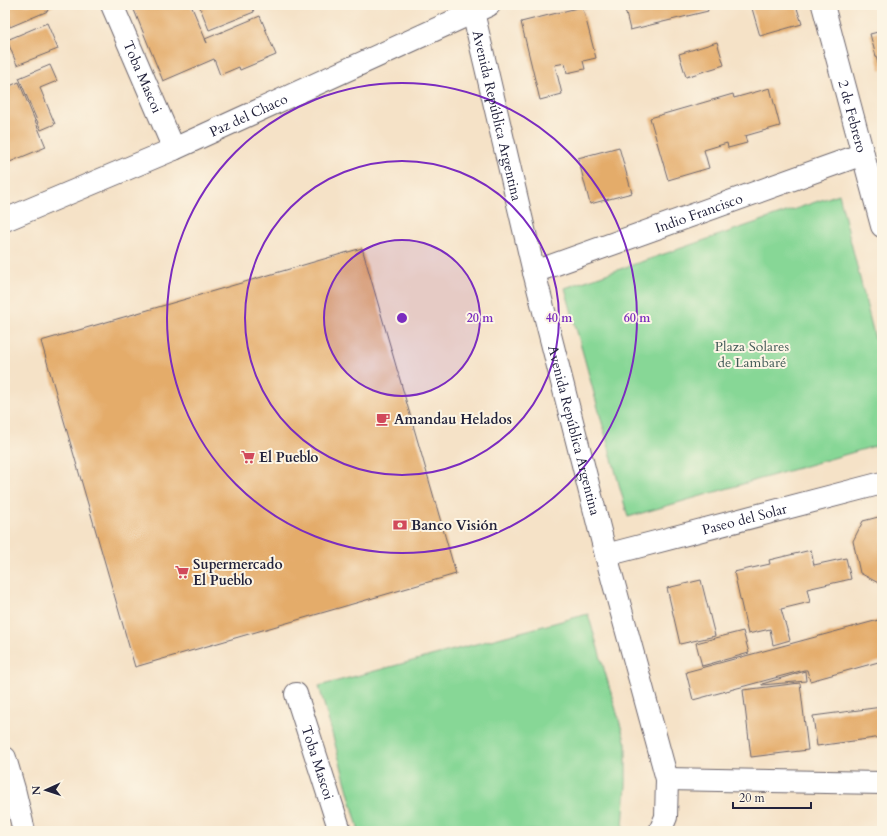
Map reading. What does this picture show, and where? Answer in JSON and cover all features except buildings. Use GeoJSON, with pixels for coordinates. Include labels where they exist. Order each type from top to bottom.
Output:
{"type":"FeatureCollection","features":[{"type":"Feature","properties":{"kind":"street","name":"Toba Mascoi"},"geometry":{"type":"LineString","coordinates":[[112,5],[174,149]]}},
{"type":"Feature","properties":{"kind":"street","name":"2 de Febrero"},"geometry":{"type":"LineString","coordinates":[[823,5],[882,226]]}},
{"type":"Feature","properties":{"kind":"street","name":"Paz del Chaco"},"geometry":{"type":"LineString","coordinates":[[5,220],[174,149],[477,7]]}},
{"type":"Feature","properties":{"kind":"street","name":"Avenida República Argentina"},"geometry":{"type":"LineString","coordinates":[[477,7],[534,272],[606,555],[667,779],[666,817],[660,831]]}},
{"type":"Feature","properties":{"kind":"street","name":"Indio Francisco"},"geometry":{"type":"LineString","coordinates":[[534,272],[863,154]]}},
{"type":"Feature","properties":{"kind":"street","name":"Paseo del Solar"},"geometry":{"type":"LineString","coordinates":[[606,555],[882,483]]}},
{"type":"Feature","properties":{"kind":"street","name":"Toba Mascoi"},"geometry":{"type":"LineString","coordinates":[[296,694],[340,831]]}},
{"type":"Feature","properties":{"kind":"street"},"geometry":{"type":"LineString","coordinates":[[5,758],[10,790],[24,831]]}},
{"type":"Feature","properties":{"kind":"street"},"geometry":{"type":"LineString","coordinates":[[667,779],[882,783]]}},
{"type":"Feature","properties":{"kind":"green space","name":"Plaza Solares de Lambaré"},"geometry":{"type":"Polygon","coordinates":[[[839,194],[882,367],[882,444],[628,517],[565,288],[839,194]]]}},
{"type":"Feature","properties":{"kind":"green space"},"geometry":{"type":"Polygon","coordinates":[[[588,614],[626,744],[626,785],[622,831],[359,831],[319,686],[588,614]]]}},
{"type":"Feature","properties":{"kind":"place","name":"Amandau Helados"},"geometry":{"type":"Point","coordinates":[383,419]}},
{"type":"Feature","properties":{"kind":"place","name":"El Pueblo"},"geometry":{"type":"Point","coordinates":[248,457]}},
{"type":"Feature","properties":{"kind":"place","name":"Banco Visión"},"geometry":{"type":"Point","coordinates":[400,525]}},
{"type":"Feature","properties":{"kind":"place","name":"Supermercado El Pueblo"},"geometry":{"type":"Point","coordinates":[182,572]}}]}
